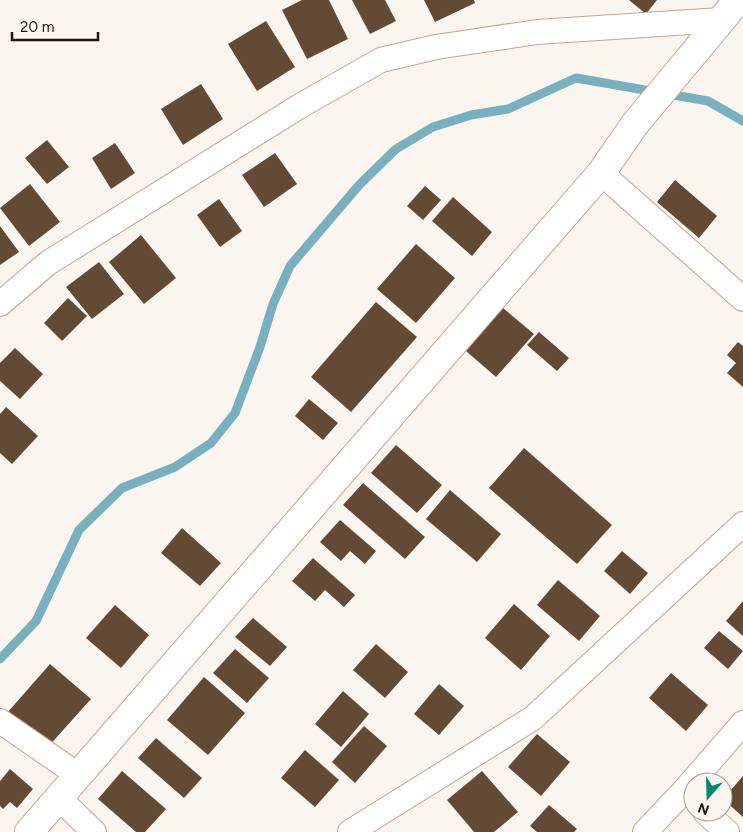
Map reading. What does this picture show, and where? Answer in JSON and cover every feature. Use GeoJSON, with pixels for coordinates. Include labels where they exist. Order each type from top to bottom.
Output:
{"type":"FeatureCollection","features":[{"type":"Feature","properties":{"kind":"street"},"geometry":{"type":"LineString","coordinates":[[29,832],[601,173],[635,124],[729,10]]}},
{"type":"Feature","properties":{"kind":"street"},"geometry":{"type":"LineString","coordinates":[[0,304],[48,263],[300,106],[381,60],[436,47],[537,32],[729,10]]}},
{"type":"Feature","properties":{"kind":"street"},"geometry":{"type":"LineString","coordinates":[[601,173],[743,299]]}},
{"type":"Feature","properties":{"kind":"street"},"geometry":{"type":"LineString","coordinates":[[350,832],[533,718],[743,524]]}},
{"type":"Feature","properties":{"kind":"street"},"geometry":{"type":"LineString","coordinates":[[0,721],[78,775]]}},
{"type":"Feature","properties":{"kind":"street"},"geometry":{"type":"LineString","coordinates":[[706,772],[743,722]]}},
{"type":"Feature","properties":{"kind":"street"},"geometry":{"type":"LineString","coordinates":[[59,798],[94,832]]}},
{"type":"Feature","properties":{"kind":"street"},"geometry":{"type":"LineString","coordinates":[[645,832],[683,801]]}},
{"type":"Feature","properties":{"kind":"street"},"geometry":{"type":"LineString","coordinates":[[716,822],[728,832]]}},
{"type":"Feature","properties":{"kind":"building"},"geometry":{"type":"Polygon","coordinates":[[[302,0],[329,0],[348,39],[307,59],[282,10],[302,0]]]}},
{"type":"Feature","properties":{"kind":"building"},"geometry":{"type":"Polygon","coordinates":[[[352,0],[385,0],[396,21],[370,34],[352,0]]]}},
{"type":"Feature","properties":{"kind":"building"},"geometry":{"type":"Polygon","coordinates":[[[424,0],[474,0],[475,3],[435,22],[424,0]]]}},
{"type":"Feature","properties":{"kind":"building"},"geometry":{"type":"Polygon","coordinates":[[[629,0],[657,0],[646,14],[629,0]]]}},
{"type":"Feature","properties":{"kind":"building"},"geometry":{"type":"Polygon","coordinates":[[[266,21],[295,67],[257,91],[228,44],[266,21]]]}},
{"type":"Feature","properties":{"kind":"building"},"geometry":{"type":"Polygon","coordinates":[[[201,84],[223,119],[183,145],[161,109],[201,84]]]}},
{"type":"Feature","properties":{"kind":"building"},"geometry":{"type":"Polygon","coordinates":[[[47,140],[69,167],[47,184],[25,158],[47,140]]]}},
{"type":"Feature","properties":{"kind":"building"},"geometry":{"type":"Polygon","coordinates":[[[115,143],[135,173],[111,189],[92,158],[115,143]]]}},
{"type":"Feature","properties":{"kind":"building"},"geometry":{"type":"Polygon","coordinates":[[[275,153],[297,184],[264,207],[242,175],[275,153]]]}},
{"type":"Feature","properties":{"kind":"building"},"geometry":{"type":"Polygon","coordinates":[[[675,180],[717,216],[699,238],[657,202],[675,180]]]}},
{"type":"Feature","properties":{"kind":"building"},"geometry":{"type":"Polygon","coordinates":[[[30,184],[60,222],[29,246],[0,208],[30,184]]]}},
{"type":"Feature","properties":{"kind":"building"},"geometry":{"type":"Polygon","coordinates":[[[425,186],[441,200],[423,220],[407,206],[425,186]]]}},
{"type":"Feature","properties":{"kind":"building"},"geometry":{"type":"Polygon","coordinates":[[[453,197],[492,232],[472,256],[432,221],[453,197]]]}},
{"type":"Feature","properties":{"kind":"building"},"geometry":{"type":"Polygon","coordinates":[[[219,199],[242,231],[220,247],[197,215],[219,199]]]}},
{"type":"Feature","properties":{"kind":"building"},"geometry":{"type":"Polygon","coordinates":[[[0,226],[19,252],[0,265],[0,226]]]}},
{"type":"Feature","properties":{"kind":"building"},"geometry":{"type":"Polygon","coordinates":[[[141,235],[176,278],[144,304],[109,262],[141,235]]]}},
{"type":"Feature","properties":{"kind":"building"},"geometry":{"type":"Polygon","coordinates":[[[416,244],[455,278],[416,323],[377,289],[416,244]]]}},
{"type":"Feature","properties":{"kind":"building"},"geometry":{"type":"Polygon","coordinates":[[[99,262],[124,294],[92,319],[66,287],[99,262]]]}},
{"type":"Feature","properties":{"kind":"building"},"geometry":{"type":"Polygon","coordinates":[[[68,298],[87,316],[62,341],[44,323],[68,298]]]}},
{"type":"Feature","properties":{"kind":"building"},"geometry":{"type":"Polygon","coordinates":[[[376,302],[417,337],[351,412],[311,377],[376,302]]]}},
{"type":"Feature","properties":{"kind":"building"},"geometry":{"type":"Polygon","coordinates":[[[503,308],[534,334],[496,377],[466,351],[503,308]]]}},
{"type":"Feature","properties":{"kind":"building"},"geometry":{"type":"Polygon","coordinates":[[[539,332],[569,358],[557,371],[527,345],[539,332]]]}},
{"type":"Feature","properties":{"kind":"building"},"geometry":{"type":"Polygon","coordinates":[[[738,342],[743,346],[743,387],[727,373],[736,363],[727,355],[738,342]]]}},
{"type":"Feature","properties":{"kind":"building"},"geometry":{"type":"Polygon","coordinates":[[[15,348],[43,374],[20,399],[0,381],[0,363],[15,348]]]}},
{"type":"Feature","properties":{"kind":"building"},"geometry":{"type":"Polygon","coordinates":[[[309,399],[338,423],[323,440],[295,416],[309,399]]]}},
{"type":"Feature","properties":{"kind":"building"},"geometry":{"type":"Polygon","coordinates":[[[6,407],[38,436],[12,464],[0,453],[0,414],[6,407]]]}},
{"type":"Feature","properties":{"kind":"building"},"geometry":{"type":"Polygon","coordinates":[[[396,445],[442,485],[417,513],[371,473],[396,445]]]}},
{"type":"Feature","properties":{"kind":"building"},"geometry":{"type":"Polygon","coordinates":[[[524,448],[612,525],[577,564],[489,488],[524,448]]]}},
{"type":"Feature","properties":{"kind":"building"},"geometry":{"type":"Polygon","coordinates":[[[363,483],[425,537],[405,559],[343,505],[363,483]]]}},
{"type":"Feature","properties":{"kind":"building"},"geometry":{"type":"Polygon","coordinates":[[[450,490],[501,534],[477,562],[426,519],[450,490]]]}},
{"type":"Feature","properties":{"kind":"building"},"geometry":{"type":"Polygon","coordinates":[[[340,520],[376,551],[365,564],[350,551],[341,561],[320,542],[340,520]]]}},
{"type":"Feature","properties":{"kind":"building"},"geometry":{"type":"Polygon","coordinates":[[[182,528],[221,563],[200,586],[161,553],[182,528]]]}},
{"type":"Feature","properties":{"kind":"building"},"geometry":{"type":"Polygon","coordinates":[[[622,551],[648,573],[630,594],[604,571],[622,551]]]}},
{"type":"Feature","properties":{"kind":"building"},"geometry":{"type":"Polygon","coordinates":[[[313,558],[355,595],[344,607],[325,590],[315,601],[292,581],[313,558]]]}},
{"type":"Feature","properties":{"kind":"building"},"geometry":{"type":"Polygon","coordinates":[[[558,580],[600,616],[579,641],[537,605],[558,580]]]}},
{"type":"Feature","properties":{"kind":"building"},"geometry":{"type":"Polygon","coordinates":[[[743,601],[743,636],[726,621],[743,601]]]}},
{"type":"Feature","properties":{"kind":"building"},"geometry":{"type":"Polygon","coordinates":[[[514,604],[550,636],[521,670],[485,638],[514,604]]]}},
{"type":"Feature","properties":{"kind":"building"},"geometry":{"type":"Polygon","coordinates":[[[115,605],[149,635],[121,668],[86,638],[115,605]]]}},
{"type":"Feature","properties":{"kind":"building"},"geometry":{"type":"Polygon","coordinates":[[[253,618],[287,647],[270,666],[235,637],[253,618]]]}},
{"type":"Feature","properties":{"kind":"building"},"geometry":{"type":"Polygon","coordinates":[[[719,631],[743,651],[728,669],[704,648],[719,631]]]}},
{"type":"Feature","properties":{"kind":"building"},"geometry":{"type":"Polygon","coordinates":[[[376,644],[408,672],[385,698],[353,670],[376,644]]]}},
{"type":"Feature","properties":{"kind":"building"},"geometry":{"type":"Polygon","coordinates":[[[235,649],[269,678],[247,703],[213,673],[235,649]]]}},
{"type":"Feature","properties":{"kind":"building"},"geometry":{"type":"Polygon","coordinates":[[[50,664],[91,699],[47,748],[7,713],[50,664]]]}},
{"type":"Feature","properties":{"kind":"building"},"geometry":{"type":"Polygon","coordinates":[[[671,673],[708,705],[686,731],[649,698],[671,673]]]}},
{"type":"Feature","properties":{"kind":"building"},"geometry":{"type":"Polygon","coordinates":[[[204,677],[245,713],[208,755],[167,720],[204,677]]]}},
{"type":"Feature","properties":{"kind":"building"},"geometry":{"type":"Polygon","coordinates":[[[439,684],[464,706],[439,735],[414,714],[439,684]]]}},
{"type":"Feature","properties":{"kind":"building"},"geometry":{"type":"Polygon","coordinates":[[[343,691],[369,714],[341,747],[315,724],[343,691]]]}},
{"type":"Feature","properties":{"kind":"building"},"geometry":{"type":"Polygon","coordinates":[[[364,726],[387,746],[355,783],[332,762],[364,726]]]}},
{"type":"Feature","properties":{"kind":"building"},"geometry":{"type":"Polygon","coordinates":[[[537,734],[570,762],[541,796],[508,767],[537,734]]]}},
{"type":"Feature","properties":{"kind":"building"},"geometry":{"type":"Polygon","coordinates":[[[156,738],[202,778],[184,798],[138,758],[156,738]]]}},
{"type":"Feature","properties":{"kind":"building"},"geometry":{"type":"Polygon","coordinates":[[[305,750],[339,780],[315,807],[281,778],[305,750]]]}},
{"type":"Feature","properties":{"kind":"building"},"geometry":{"type":"Polygon","coordinates":[[[10,769],[33,789],[17,808],[10,802],[3,809],[0,806],[0,781],[10,769]]]}},
{"type":"Feature","properties":{"kind":"building"},"geometry":{"type":"Polygon","coordinates":[[[122,771],[166,809],[145,832],[136,832],[98,799],[122,771]]]}},
{"type":"Feature","properties":{"kind":"building"},"geometry":{"type":"Polygon","coordinates":[[[482,771],[518,812],[494,832],[474,832],[447,800],[482,771]]]}},
{"type":"Feature","properties":{"kind":"building"},"geometry":{"type":"Polygon","coordinates":[[[743,776],[743,817],[733,808],[733,788],[743,776]]]}},
{"type":"Feature","properties":{"kind":"building"},"geometry":{"type":"Polygon","coordinates":[[[549,805],[577,829],[574,832],[537,832],[530,826],[549,805]]]}},
{"type":"Feature","properties":{"kind":"waterway"},"geometry":{"type":"LineString","coordinates":[[0,659],[36,621],[79,530],[122,488],[175,467],[211,443],[235,413],[260,347],[273,304],[290,266],[360,184],[396,149],[433,127],[471,115],[508,109],[576,78],[708,101],[743,121]]}}]}
